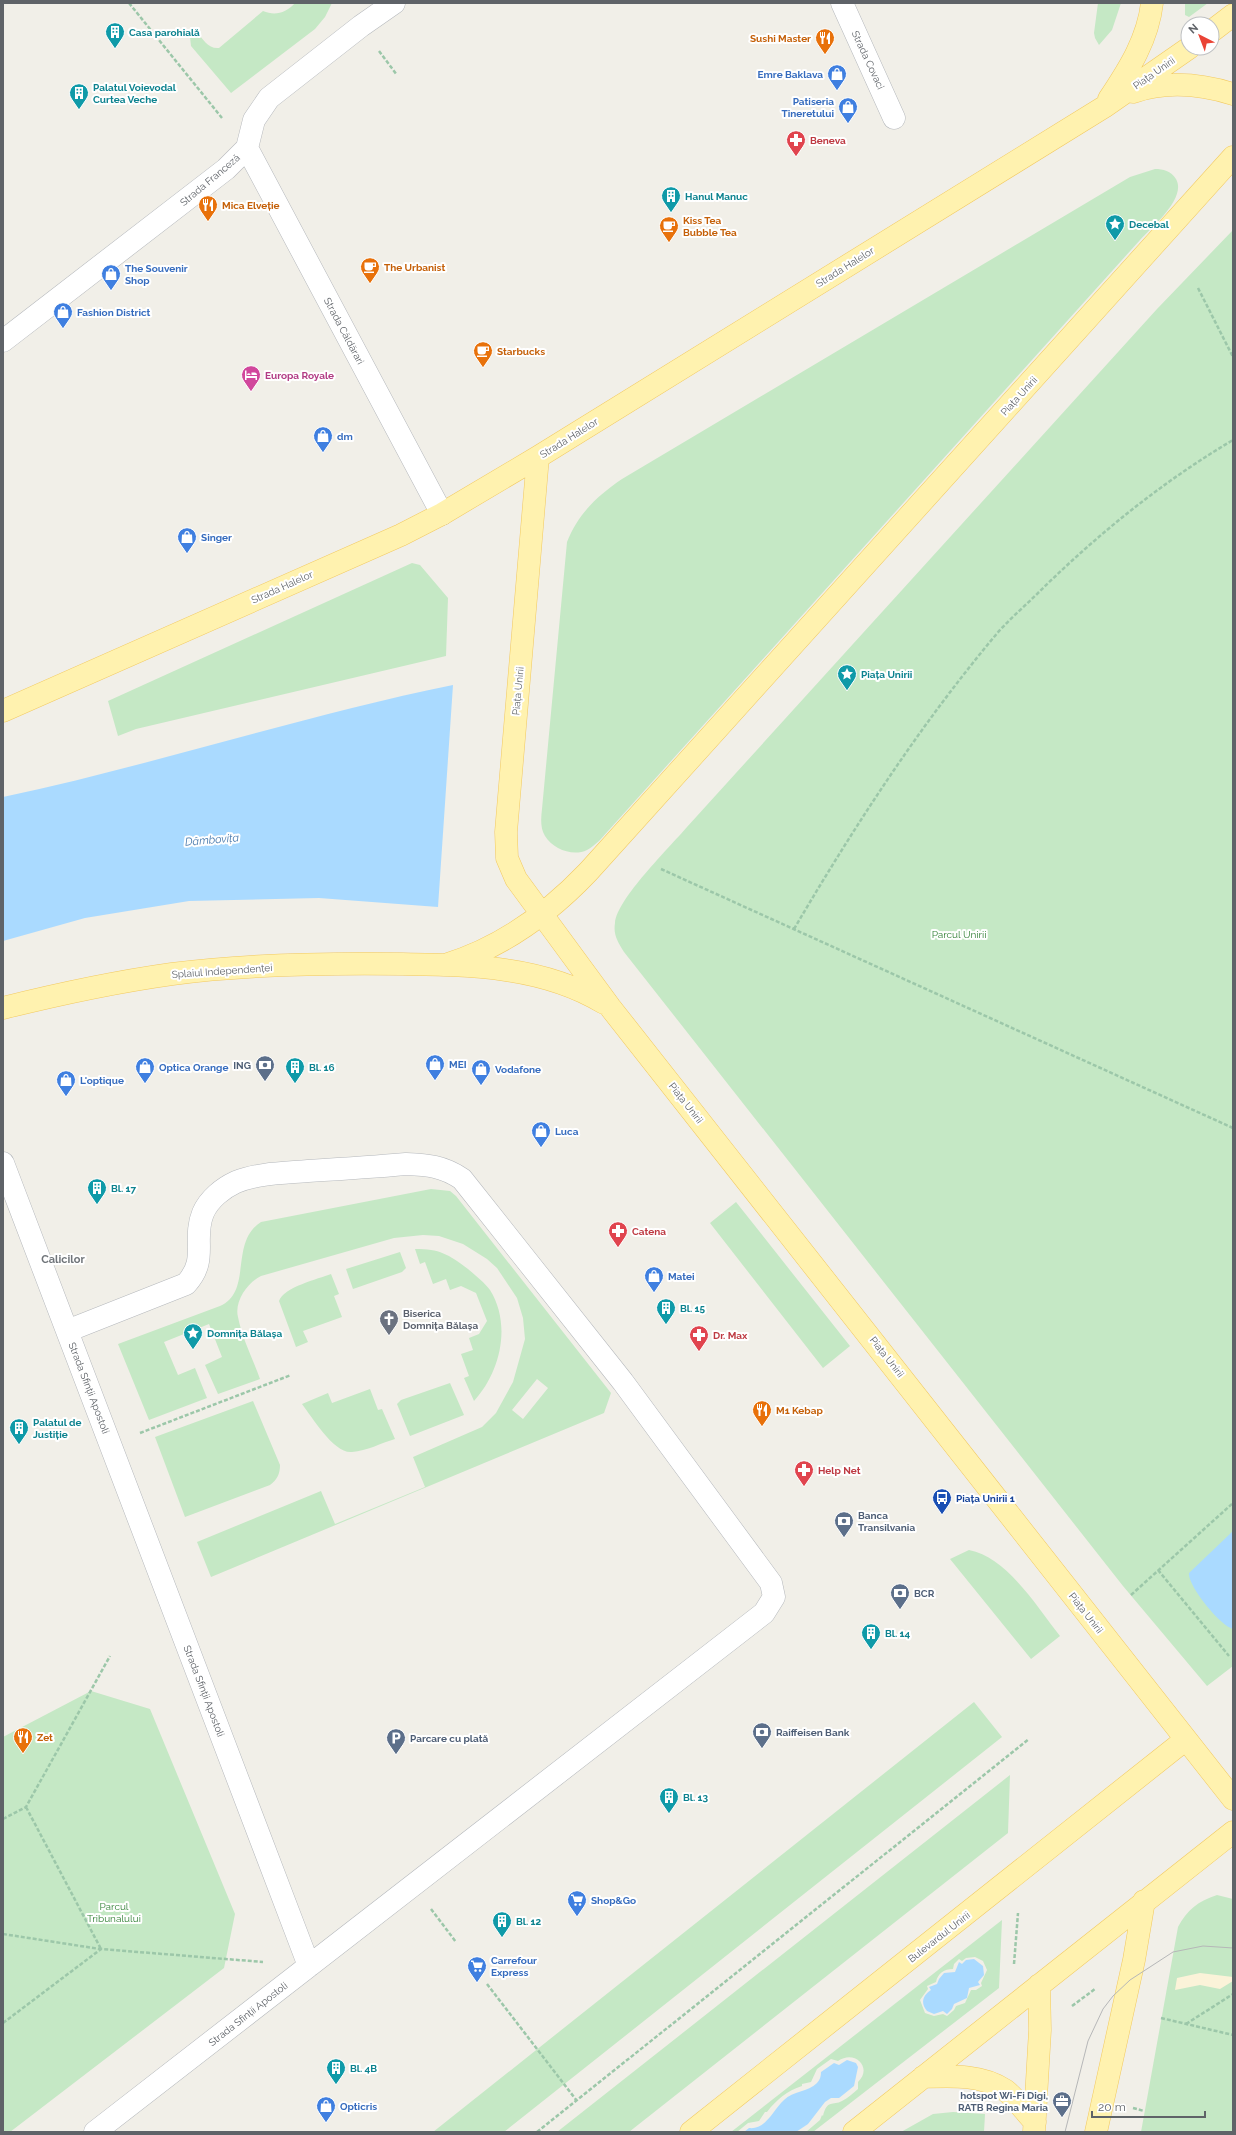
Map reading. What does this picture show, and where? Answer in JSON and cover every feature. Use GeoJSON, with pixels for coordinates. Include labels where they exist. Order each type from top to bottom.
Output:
{"type":"FeatureCollection","features":[{"type":"Feature","properties":{"kind":"main road"},"geometry":{"type":"LineString","coordinates":[[1111,102],[1146,33],[1152,3]]}},
{"type":"Feature","properties":{"kind":"main road"},"geometry":{"type":"LineString","coordinates":[[1220,25],[1233,15]]}},
{"type":"Feature","properties":{"kind":"main road","name":"Piața Unirii"},"geometry":{"type":"LineString","coordinates":[[1111,102],[1180,54]]}},
{"type":"Feature","properties":{"kind":"main road","name":"Piața Unirii"},"geometry":{"type":"LineString","coordinates":[[1111,102],[1157,86],[1201,86],[1233,94]]}},
{"type":"Feature","properties":{"kind":"main road","name":"Strada Halelor"},"geometry":{"type":"LineString","coordinates":[[3,711],[401,535],[442,514],[538,457],[1111,102]]}},
{"type":"Feature","properties":{"kind":"main road","name":"Piața Unirii"},"geometry":{"type":"LineString","coordinates":[[541,915],[574,887],[600,860],[1233,157]]}},
{"type":"Feature","properties":{"kind":"main road","name":"Piața Unirii"},"geometry":{"type":"LineString","coordinates":[[538,457],[506,832],[506,848],[510,868],[520,886],[610,1007],[1233,1799]]}},
{"type":"Feature","properties":{"kind":"main road","name":"Splaiul Independenței"},"geometry":{"type":"LineString","coordinates":[[445,965],[502,940],[541,915]]}},
{"type":"Feature","properties":{"kind":"main road","name":"Splaiul Independenței"},"geometry":{"type":"LineString","coordinates":[[3,1008],[78,990],[172,974],[233,968],[365,963],[445,965],[511,971],[548,978],[582,991],[610,1007]]}},
{"type":"Feature","properties":{"kind":"main road","name":"Bulevardul Unirii"},"geometry":{"type":"LineString","coordinates":[[691,2132],[1020,1873],[1186,1740]]}},
{"type":"Feature","properties":{"kind":"main road"},"geometry":{"type":"LineString","coordinates":[[854,2132],[1233,1832]]}},
{"type":"Feature","properties":{"kind":"main road"},"geometry":{"type":"LineString","coordinates":[[1096,2132],[1134,1960],[1144,1902]]}},
{"type":"Feature","properties":{"kind":"main road"},"geometry":{"type":"LineString","coordinates":[[1034,2127],[1040,2030],[1039,1985]]}},
{"type":"Feature","properties":{"kind":"main road"},"geometry":{"type":"LineString","coordinates":[[923,2077],[958,2076],[982,2080],[1004,2090],[1034,2127]]}},
{"type":"Feature","properties":{"kind":"street","name":"Strada Covaci"},"geometry":{"type":"LineString","coordinates":[[842,3],[894,118]]}},
{"type":"Feature","properties":{"kind":"street","name":"Strada Franceză"},"geometry":{"type":"LineString","coordinates":[[3,341],[208,184],[247,148],[254,120],[269,98],[382,7]]}},
{"type":"Feature","properties":{"kind":"street","name":"Strada Căldărari"},"geometry":{"type":"LineString","coordinates":[[247,148],[442,514]]}},
{"type":"Feature","properties":{"kind":"street","name":"Strada Sfinții Apostoli"},"geometry":{"type":"LineString","coordinates":[[3,1163],[309,1966],[95,2132]]}},
{"type":"Feature","properties":{"kind":"street"},"geometry":{"type":"LineString","coordinates":[[67,1331],[186,1284],[195,1275],[199,1263],[199,1228],[203,1212],[211,1200],[224,1189],[236,1182],[279,1174],[406,1164],[422,1164],[446,1169],[462,1179],[623,1382],[770,1583],[774,1597],[764,1613],[309,1966]]}},
{"type":"Feature","properties":{"kind":"path"},"geometry":{"type":"LineString","coordinates":[[129,3],[217,112]]}},
{"type":"Feature","properties":{"kind":"path"},"geometry":{"type":"LineString","coordinates":[[1198,288],[1233,357]]}},
{"type":"Feature","properties":{"kind":"path"},"geometry":{"type":"LineString","coordinates":[[794,929],[846,841],[919,734],[995,636],[1076,556],[1139,504],[1206,456],[1233,440]]}},
{"type":"Feature","properties":{"kind":"path"},"geometry":{"type":"LineString","coordinates":[[660,869],[1233,1128]]}},
{"type":"Feature","properties":{"kind":"path"},"geometry":{"type":"LineString","coordinates":[[111,1445],[291,1375]]}},
{"type":"Feature","properties":{"kind":"path"},"geometry":{"type":"LineString","coordinates":[[1131,1595],[1233,1503]]}},
{"type":"Feature","properties":{"kind":"path"},"geometry":{"type":"LineString","coordinates":[[1158,1570],[1229,1656]]}},
{"type":"Feature","properties":{"kind":"path"},"geometry":{"type":"LineString","coordinates":[[3,1819],[26,1807],[110,1656]]}},
{"type":"Feature","properties":{"kind":"path"},"geometry":{"type":"LineString","coordinates":[[537,2132],[1029,1739]]}},
{"type":"Feature","properties":{"kind":"path"},"geometry":{"type":"LineString","coordinates":[[26,1807],[101,1949]]}},
{"type":"Feature","properties":{"kind":"path"},"geometry":{"type":"LineString","coordinates":[[413,1885],[456,1942]]}},
{"type":"Feature","properties":{"kind":"path"},"geometry":{"type":"LineString","coordinates":[[1014,1969],[1018,1908]]}},
{"type":"Feature","properties":{"kind":"path"},"geometry":{"type":"LineString","coordinates":[[3,1934],[101,1949],[309,1966]]}},
{"type":"Feature","properties":{"kind":"path"},"geometry":{"type":"LineString","coordinates":[[3,2023],[101,1949]]}},
{"type":"Feature","properties":{"kind":"path"},"geometry":{"type":"LineString","coordinates":[[487,1984],[577,2101]]}},
{"type":"Feature","properties":{"kind":"path"},"geometry":{"type":"LineString","coordinates":[[1070,2008],[1096,1988]]}},
{"type":"Feature","properties":{"kind":"path"},"geometry":{"type":"LineString","coordinates":[[1186,2024],[1233,1994]]}},
{"type":"Feature","properties":{"kind":"path"},"geometry":{"type":"LineString","coordinates":[[1161,2018],[1233,2035]]}},
{"type":"Feature","properties":{"kind":"green space"},"geometry":{"type":"Polygon","coordinates":[[[295,3],[332,3],[325,17],[315,29],[231,93],[191,46],[190,37],[196,31],[209,45],[219,48],[263,11],[267,13],[280,13],[295,3]]]}},
{"type":"Feature","properties":{"kind":"green space"},"geometry":{"type":"Polygon","coordinates":[[[1098,3],[1121,3],[1112,30],[1099,45],[1094,33],[1098,3]]]}},
{"type":"Feature","properties":{"kind":"green space"},"geometry":{"type":"Polygon","coordinates":[[[1185,3],[1208,3],[1190,16],[1185,15],[1185,3]]]}},
{"type":"Feature","properties":{"kind":"green space"},"geometry":{"type":"Polygon","coordinates":[[[1155,169],[1164,170],[1172,174],[1176,179],[1178,187],[1177,195],[1173,203],[1160,220],[1140,240],[599,841],[587,850],[576,853],[553,845],[543,833],[541,816],[567,542],[571,532],[589,506],[604,492],[622,479],[1130,177],[1155,169]]]}},
{"type":"Feature","properties":{"kind":"green space","name":"Parcul Unirii"},"geometry":{"type":"Polygon","coordinates":[[[1233,230],[1233,1666],[1207,1686],[1123,1586],[624,952],[616,938],[615,923],[618,913],[625,901],[657,860],[1157,309],[1233,230]]]}},
{"type":"Feature","properties":{"kind":"green space"},"geometry":{"type":"Polygon","coordinates":[[[412,563],[420,565],[448,598],[446,656],[136,729],[118,736],[108,701],[412,563]]]}},
{"type":"Feature","properties":{"kind":"green space"},"geometry":{"type":"Polygon","coordinates":[[[431,1189],[450,1191],[456,1196],[611,1393],[604,1413],[211,1577],[197,1542],[321,1491],[335,1524],[425,1487],[413,1457],[482,1427],[496,1413],[513,1382],[525,1339],[523,1318],[517,1298],[497,1268],[487,1259],[463,1244],[439,1236],[423,1235],[394,1238],[261,1276],[247,1287],[240,1299],[237,1311],[242,1333],[260,1379],[218,1394],[205,1365],[222,1357],[209,1324],[164,1342],[178,1375],[195,1368],[207,1398],[149,1420],[118,1344],[220,1306],[230,1299],[236,1290],[246,1242],[251,1231],[261,1222],[431,1189]],[[537,1379],[512,1410],[523,1419],[548,1388],[537,1379]]]}},
{"type":"Feature","properties":{"kind":"green space"},"geometry":{"type":"Polygon","coordinates":[[[736,1202],[850,1346],[823,1368],[710,1223],[736,1202]]]}},
{"type":"Feature","properties":{"kind":"green space"},"geometry":{"type":"Polygon","coordinates":[[[415,1249],[437,1251],[455,1260],[468,1269],[490,1290],[497,1304],[500,1318],[500,1348],[491,1377],[474,1401],[464,1378],[469,1376],[461,1354],[473,1350],[469,1338],[479,1334],[487,1321],[476,1293],[461,1286],[450,1290],[446,1279],[433,1284],[425,1262],[420,1264],[415,1249]]]}},
{"type":"Feature","properties":{"kind":"green space"},"geometry":{"type":"Polygon","coordinates":[[[400,1252],[406,1268],[402,1272],[353,1289],[346,1269],[400,1252]]]}},
{"type":"Feature","properties":{"kind":"green space"},"geometry":{"type":"Polygon","coordinates":[[[331,1274],[339,1294],[334,1296],[342,1317],[303,1331],[308,1342],[296,1347],[279,1301],[282,1296],[294,1288],[331,1274]]]}},
{"type":"Feature","properties":{"kind":"green space"},"geometry":{"type":"Polygon","coordinates":[[[450,1383],[464,1415],[410,1436],[397,1404],[401,1400],[450,1383]]]}},
{"type":"Feature","properties":{"kind":"green space"},"geometry":{"type":"Polygon","coordinates":[[[370,1389],[378,1410],[382,1409],[395,1439],[363,1450],[352,1452],[345,1451],[338,1447],[324,1434],[302,1404],[328,1393],[332,1403],[370,1389]]]}},
{"type":"Feature","properties":{"kind":"green space"},"geometry":{"type":"Polygon","coordinates":[[[253,1401],[280,1465],[278,1476],[270,1485],[185,1517],[155,1437],[253,1401]]]}},
{"type":"Feature","properties":{"kind":"green space"},"geometry":{"type":"Polygon","coordinates":[[[969,1550],[996,1562],[1008,1573],[1031,1598],[1060,1636],[1031,1659],[950,1559],[969,1550]]]}},
{"type":"Feature","properties":{"kind":"green space","name":"Parcul Tribunalului"},"geometry":{"type":"Polygon","coordinates":[[[91,1691],[150,1709],[235,1914],[224,1968],[10,2132],[3,2132],[3,1737],[91,1691]]]}},
{"type":"Feature","properties":{"kind":"green space"},"geometry":{"type":"Polygon","coordinates":[[[974,1702],[1002,1737],[504,2132],[433,2132],[974,1702]]]}},
{"type":"Feature","properties":{"kind":"green space"},"geometry":{"type":"Polygon","coordinates":[[[1010,1775],[1008,1833],[629,2132],[557,2132],[1010,1775]]]}},
{"type":"Feature","properties":{"kind":"green space"},"geometry":{"type":"Polygon","coordinates":[[[1217,1895],[1233,1899],[1233,2132],[1141,2132],[1178,1927],[1189,1911],[1204,1900],[1217,1895]]]}},
{"type":"Feature","properties":{"kind":"green space"},"geometry":{"type":"Polygon","coordinates":[[[1002,1920],[999,1988],[813,2132],[806,2132],[820,2120],[828,2105],[842,2101],[858,2089],[858,2082],[864,2071],[863,2066],[856,2059],[850,2057],[838,2061],[831,2059],[817,2069],[811,2082],[802,2084],[802,2086],[783,2096],[767,2112],[765,2112],[759,2121],[748,2123],[737,2132],[731,2132],[1002,1920]],[[975,1957],[966,1958],[962,1961],[959,1959],[954,1964],[953,1969],[942,1972],[938,1976],[936,1982],[927,1986],[928,1989],[920,2000],[925,2013],[934,2016],[943,2014],[947,2016],[956,2006],[965,2003],[971,1990],[976,1990],[982,1986],[981,1983],[987,1970],[983,1961],[975,1957]]]}},
{"type":"Feature","properties":{"kind":"green space"},"geometry":{"type":"Polygon","coordinates":[[[953,2112],[985,2114],[984,2132],[901,2132],[933,2114],[953,2112]]]}},
{"type":"Feature","properties":{"kind":"sand"},"geometry":{"type":"Polygon","coordinates":[[[1200,1973],[1233,1977],[1233,1981],[1220,1989],[1200,1985],[1175,1990],[1177,1978],[1200,1973]]]}},
{"type":"Feature","properties":{"kind":"water","name":"Dâmbovița"},"geometry":{"type":"Polygon","coordinates":[[[453,685],[438,907],[319,898],[189,901],[85,918],[3,941],[3,797],[116,770],[396,697],[453,685]]]}},
{"type":"Feature","properties":{"kind":"water"},"geometry":{"type":"Polygon","coordinates":[[[1233,1531],[1233,1629],[1228,1627],[1213,1614],[1193,1587],[1189,1573],[1233,1531]]]}},
{"type":"Feature","properties":{"kind":"water"},"geometry":{"type":"Polygon","coordinates":[[[974,1959],[983,1966],[984,1975],[978,1982],[980,1985],[969,1988],[967,1998],[954,2004],[952,2009],[947,2014],[943,2011],[934,2014],[927,2011],[923,1999],[931,1990],[929,1987],[937,1984],[944,1973],[955,1972],[959,1962],[962,1964],[966,1960],[974,1959]]]}},
{"type":"Feature","properties":{"kind":"water"},"geometry":{"type":"Polygon","coordinates":[[[847,2060],[856,2063],[858,2067],[854,2086],[839,2098],[831,2098],[825,2102],[808,2124],[796,2132],[744,2132],[749,2128],[755,2128],[765,2123],[780,2104],[788,2097],[817,2083],[821,2076],[821,2072],[834,2063],[839,2065],[847,2060]]]}},
{"type":"Feature","properties":{"kind":"tram line"},"geometry":{"type":"LineString","coordinates":[[1065,2132],[1088,2041],[1103,2009],[1113,1996],[1130,1980],[1173,1952],[1203,1946],[1233,1948]]}},
{"type":"Feature","properties":{"kind":"place","name":"Casa parohială"},"geometry":{"type":"Point","coordinates":[115,49]}},
{"type":"Feature","properties":{"kind":"place","name":"Sushi Master"},"geometry":{"type":"Point","coordinates":[825,55]}},
{"type":"Feature","properties":{"kind":"place","name":"Emre Baklava"},"geometry":{"type":"Point","coordinates":[837,91]}},
{"type":"Feature","properties":{"kind":"place","name":"Palatul Voievodal Curtea Veche"},"geometry":{"type":"Point","coordinates":[79,110]}},
{"type":"Feature","properties":{"kind":"place","name":"Patiseria Tineretului"},"geometry":{"type":"Point","coordinates":[848,124]}},
{"type":"Feature","properties":{"kind":"place","name":"Beneva"},"geometry":{"type":"Point","coordinates":[796,157]}},
{"type":"Feature","properties":{"kind":"place","name":"Hanul Manuc"},"geometry":{"type":"Point","coordinates":[671,213]}},
{"type":"Feature","properties":{"kind":"place","name":"Mica Elveție"},"geometry":{"type":"Point","coordinates":[208,222]}},
{"type":"Feature","properties":{"kind":"place","name":"Decebal"},"geometry":{"type":"Point","coordinates":[1115,241]}},
{"type":"Feature","properties":{"kind":"place","name":"Kiss Tea Bubble Tea"},"geometry":{"type":"Point","coordinates":[669,243]}},
{"type":"Feature","properties":{"kind":"place","name":"The Urbanist"},"geometry":{"type":"Point","coordinates":[370,284]}},
{"type":"Feature","properties":{"kind":"place","name":"The Souvenir Shop"},"geometry":{"type":"Point","coordinates":[111,291]}},
{"type":"Feature","properties":{"kind":"place","name":"Fashion District"},"geometry":{"type":"Point","coordinates":[63,329]}},
{"type":"Feature","properties":{"kind":"place","name":"Starbucks"},"geometry":{"type":"Point","coordinates":[483,368]}},
{"type":"Feature","properties":{"kind":"place","name":"Europa Royale"},"geometry":{"type":"Point","coordinates":[251,392]}},
{"type":"Feature","properties":{"kind":"place","name":"dm"},"geometry":{"type":"Point","coordinates":[323,453]}},
{"type":"Feature","properties":{"kind":"place","name":"Singer"},"geometry":{"type":"Point","coordinates":[187,554]}},
{"type":"Feature","properties":{"kind":"place","name":"Piața Unirii"},"geometry":{"type":"Point","coordinates":[847,691]}},
{"type":"Feature","properties":{"kind":"place","name":"MEI"},"geometry":{"type":"Point","coordinates":[435,1081]}},
{"type":"Feature","properties":{"kind":"place","name":"ING"},"geometry":{"type":"Point","coordinates":[265,1082]}},
{"type":"Feature","properties":{"kind":"place","name":"Optica Orange"},"geometry":{"type":"Point","coordinates":[145,1084]}},
{"type":"Feature","properties":{"kind":"place","name":"Bl. 16"},"geometry":{"type":"Point","coordinates":[295,1084]}},
{"type":"Feature","properties":{"kind":"place","name":"Vodafone"},"geometry":{"type":"Point","coordinates":[481,1086]}},
{"type":"Feature","properties":{"kind":"place","name":"L'optique"},"geometry":{"type":"Point","coordinates":[66,1097]}},
{"type":"Feature","properties":{"kind":"place","name":"Luca"},"geometry":{"type":"Point","coordinates":[541,1148]}},
{"type":"Feature","properties":{"kind":"place","name":"Bl. 17"},"geometry":{"type":"Point","coordinates":[97,1205]}},
{"type":"Feature","properties":{"kind":"place","name":"Catena"},"geometry":{"type":"Point","coordinates":[618,1248]}},
{"type":"Feature","properties":{"kind":"place","name":"Matei"},"geometry":{"type":"Point","coordinates":[654,1293]}},
{"type":"Feature","properties":{"kind":"place","name":"Bl. 15"},"geometry":{"type":"Point","coordinates":[666,1325]}},
{"type":"Feature","properties":{"kind":"place","name":"Biserica Domnița Bălașa"},"geometry":{"type":"Point","coordinates":[389,1336]}},
{"type":"Feature","properties":{"kind":"place","name":"Domnița Bălașa"},"geometry":{"type":"Point","coordinates":[193,1350]}},
{"type":"Feature","properties":{"kind":"place","name":"Dr. Max"},"geometry":{"type":"Point","coordinates":[699,1352]}},
{"type":"Feature","properties":{"kind":"place","name":"M1 Kebap"},"geometry":{"type":"Point","coordinates":[762,1427]}},
{"type":"Feature","properties":{"kind":"place","name":"Palatul de Justiție"},"geometry":{"type":"Point","coordinates":[19,1445]}},
{"type":"Feature","properties":{"kind":"place","name":"Help Net"},"geometry":{"type":"Point","coordinates":[804,1487]}},
{"type":"Feature","properties":{"kind":"place","name":"Piața Unirii 1"},"geometry":{"type":"Point","coordinates":[942,1515]}},
{"type":"Feature","properties":{"kind":"place","name":"Banca Transilvania"},"geometry":{"type":"Point","coordinates":[844,1538]}},
{"type":"Feature","properties":{"kind":"place","name":"BCR"},"geometry":{"type":"Point","coordinates":[900,1610]}},
{"type":"Feature","properties":{"kind":"place","name":"Bl. 14"},"geometry":{"type":"Point","coordinates":[871,1650]}},
{"type":"Feature","properties":{"kind":"place","name":"Raiffeisen Bank"},"geometry":{"type":"Point","coordinates":[762,1749]}},
{"type":"Feature","properties":{"kind":"place","name":"Zet"},"geometry":{"type":"Point","coordinates":[23,1754]}},
{"type":"Feature","properties":{"kind":"place","name":"Parcare cu plată"},"geometry":{"type":"Point","coordinates":[396,1755]}},
{"type":"Feature","properties":{"kind":"place","name":"Bl. 13"},"geometry":{"type":"Point","coordinates":[669,1814]}},
{"type":"Feature","properties":{"kind":"place","name":"Shop&Go"},"geometry":{"type":"Point","coordinates":[577,1917]}},
{"type":"Feature","properties":{"kind":"place","name":"Bl. 12"},"geometry":{"type":"Point","coordinates":[502,1938]}},
{"type":"Feature","properties":{"kind":"place","name":"Carrefour Express"},"geometry":{"type":"Point","coordinates":[477,1983]}},
{"type":"Feature","properties":{"kind":"place","name":"Bl. 4B"},"geometry":{"type":"Point","coordinates":[336,2085]}},
{"type":"Feature","properties":{"kind":"place","name":"hotspot Wi-Fi Digi, RATB Regina Maria"},"geometry":{"type":"Point","coordinates":[1062,2118]}},
{"type":"Feature","properties":{"kind":"place","name":"Opticris"},"geometry":{"type":"Point","coordinates":[326,2123]}},
{"type":"Feature","properties":{"kind":"district","name":"Calicilor"},"geometry":{"type":"Point","coordinates":[63,1259]}}]}
